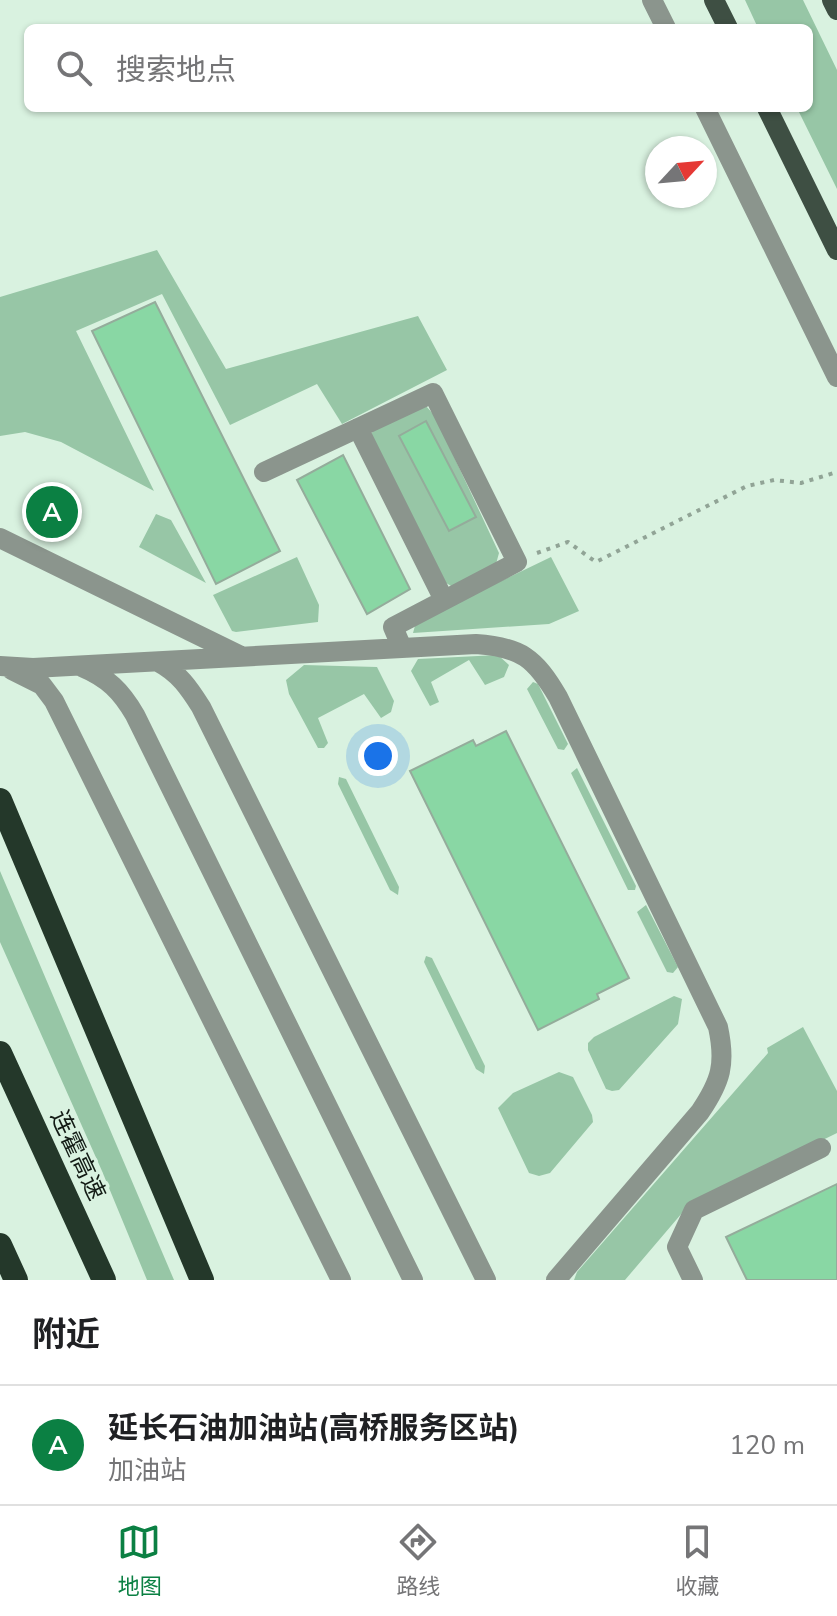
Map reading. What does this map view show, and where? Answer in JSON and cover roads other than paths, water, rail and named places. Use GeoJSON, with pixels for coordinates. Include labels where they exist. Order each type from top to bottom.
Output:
{"type":"FeatureCollection","features":[{"type":"Feature","properties":{"kind":"highway"},"geometry":{"type":"LineString","coordinates":[[0,800],[202,1280]]}},
{"type":"Feature","properties":{"kind":"highway","name":"连霍高速"},"geometry":{"type":"LineString","coordinates":[[0,1053],[104,1280]]}},
{"type":"Feature","properties":{"kind":"highway"},"geometry":{"type":"LineString","coordinates":[[0,1245],[16,1280]]}},
{"type":"Feature","properties":{"kind":"main road"},"geometry":{"type":"LineString","coordinates":[[714,0],[726,24]]}},
{"type":"Feature","properties":{"kind":"main road"},"geometry":{"type":"LineString","coordinates":[[832,0],[837,10]]}},
{"type":"Feature","properties":{"kind":"main road"},"geometry":{"type":"LineString","coordinates":[[769,112],[837,250]]}},
{"type":"Feature","properties":{"kind":"street"},"geometry":{"type":"LineString","coordinates":[[652,0],[664,24]]}},
{"type":"Feature","properties":{"kind":"street"},"geometry":{"type":"LineString","coordinates":[[707,112],[837,377]]}},
{"type":"Feature","properties":{"kind":"street"},"geometry":{"type":"LineString","coordinates":[[264,472],[433,393],[517,562],[393,627],[402,648]]}},
{"type":"Feature","properties":{"kind":"street"},"geometry":{"type":"LineString","coordinates":[[358,428],[444,600]]}},
{"type":"Feature","properties":{"kind":"street"},"geometry":{"type":"LineString","coordinates":[[0,538],[244,658]]}},
{"type":"Feature","properties":{"kind":"street"},"geometry":{"type":"LineString","coordinates":[[4,667],[244,658],[476,644],[501,646],[532,660],[545,676],[718,1027],[723,1050],[716,1089],[700,1112],[556,1280]]}},
{"type":"Feature","properties":{"kind":"street"},"geometry":{"type":"LineString","coordinates":[[158,662],[172,669],[188,685],[201,707],[486,1280]]}},
{"type":"Feature","properties":{"kind":"street"},"geometry":{"type":"LineString","coordinates":[[78,666],[104,676],[122,693],[135,715],[413,1280]]}},
{"type":"Feature","properties":{"kind":"street"},"geometry":{"type":"LineString","coordinates":[[4,667],[42,685],[54,701],[341,1280]]}},
{"type":"Feature","properties":{"kind":"street"},"geometry":{"type":"LineString","coordinates":[[693,1280],[677,1247],[694,1210],[821,1148]]}},
{"type":"Feature","properties":{"kind":"place","name":"延长石油加油站(高桥服务区站)"},"geometry":{"type":"Point","coordinates":[52,512]}}]}
